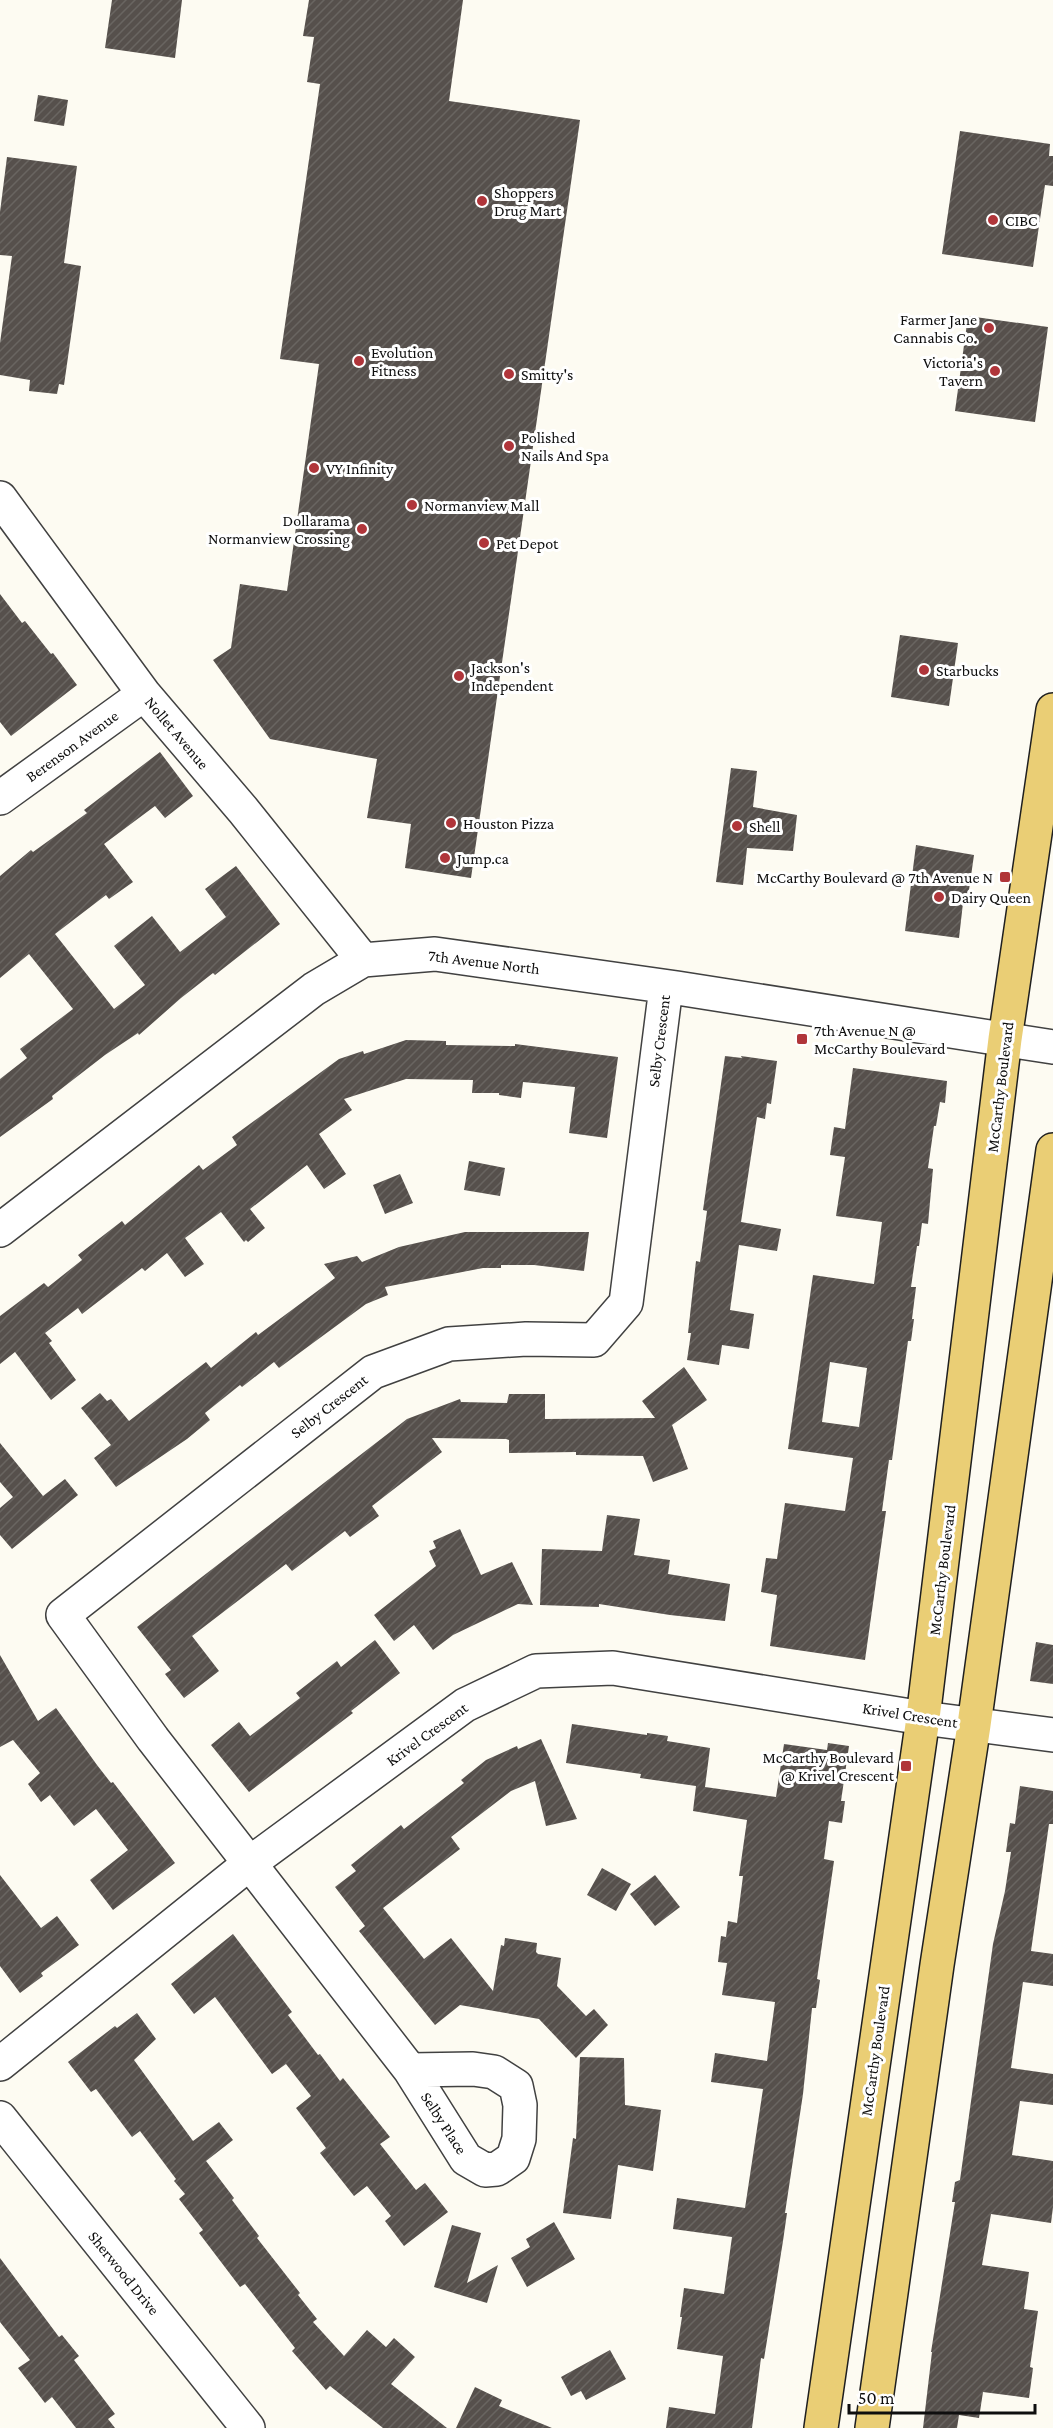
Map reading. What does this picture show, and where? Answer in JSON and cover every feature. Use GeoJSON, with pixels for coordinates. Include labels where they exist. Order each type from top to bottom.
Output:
{"type":"FeatureCollection","features":[{"type":"Feature","properties":{"kind":"main road","name":"McCarthy Boulevard"},"geometry":{"type":"LineString","coordinates":[[821,2428],[923,1718],[1005,1039],[1053,710]]}},
{"type":"Feature","properties":{"kind":"main road"},"geometry":{"type":"LineString","coordinates":[[872,2428],[974,1725],[1053,1150]]}},
{"type":"Feature","properties":{"kind":"street","name":"Nollet Avenue"},"geometry":{"type":"LineString","coordinates":[[0,498],[144,694],[243,810],[363,960]]}},
{"type":"Feature","properties":{"kind":"street","name":"Berenson Avenue"},"geometry":{"type":"LineString","coordinates":[[0,798],[144,694]]}},
{"type":"Feature","properties":{"kind":"street","name":"7th Avenue North"},"geometry":{"type":"LineString","coordinates":[[0,1230],[314,989],[363,960],[435,954],[1053,1047]]}},
{"type":"Feature","properties":{"kind":"street","name":"Selby Crescent"},"geometry":{"type":"LineString","coordinates":[[250,1863],[153,1739],[63,1615],[373,1372],[449,1344],[526,1339],[594,1340],[626,1303],[666,987]]}},
{"type":"Feature","properties":{"kind":"street","name":"Krivel Crescent"},"geometry":{"type":"LineString","coordinates":[[0,2064],[250,1863],[465,1705],[536,1671],[613,1668],[923,1718],[1053,1735]]}},
{"type":"Feature","properties":{"kind":"street"},"geometry":{"type":"LineString","coordinates":[[250,1863],[410,2070]]}},
{"type":"Feature","properties":{"kind":"street","name":"Sherwood Drive"},"geometry":{"type":"LineString","coordinates":[[0,2118],[248,2428]]}},
{"type":"Feature","properties":{"kind":"building"},"geometry":{"type":"Polygon","coordinates":[[[112,0],[182,0],[175,58],[105,48],[112,0]]]}},
{"type":"Feature","properties":{"kind":"building","name":"Normanview Mall"},"geometry":{"type":"Polygon","coordinates":[[[309,0],[463,0],[449,101],[580,120],[471,878],[405,868],[411,824],[367,818],[377,759],[270,739],[213,660],[231,648],[240,584],[287,591],[319,364],[280,359],[320,84],[307,82],[314,37],[303,36],[309,0]]]}},
{"type":"Feature","properties":{"kind":"building"},"geometry":{"type":"Polygon","coordinates":[[[38,95],[68,100],[64,126],[34,121],[38,95]]]}},
{"type":"Feature","properties":{"kind":"building","name":"CIBC"},"geometry":{"type":"Polygon","coordinates":[[[960,131],[1050,144],[1049,156],[1053,156],[1053,186],[1045,185],[1033,267],[942,254],[960,131]]]}},
{"type":"Feature","properties":{"kind":"building"},"geometry":{"type":"Polygon","coordinates":[[[7,157],[77,166],[64,263],[81,266],[64,385],[59,384],[57,394],[29,391],[30,380],[0,375],[0,343],[12,256],[0,255],[0,212],[7,157]]]}},
{"type":"Feature","properties":{"kind":"building","name":"Victoria's Tavern"},"geometry":{"type":"Polygon","coordinates":[[[968,316],[1048,327],[1035,422],[955,411],[968,316]]]}},
{"type":"Feature","properties":{"kind":"building"},"geometry":{"type":"Polygon","coordinates":[[[0,594],[22,623],[25,621],[51,654],[53,653],[77,685],[11,736],[0,722],[0,594]]]}},
{"type":"Feature","properties":{"kind":"building","name":"Starbucks"},"geometry":{"type":"Polygon","coordinates":[[[900,635],[958,643],[949,706],[891,697],[900,635]]]}},
{"type":"Feature","properties":{"kind":"building"},"geometry":{"type":"Polygon","coordinates":[[[160,752],[193,796],[165,818],[155,806],[104,844],[133,882],[109,899],[106,895],[55,934],[114,1009],[145,985],[114,946],[152,916],[180,952],[226,917],[205,889],[236,866],[280,924],[215,975],[213,973],[181,998],[139,1035],[138,1033],[105,1055],[52,1096],[53,1099],[0,1137],[0,1079],[27,1058],[20,1049],[73,1009],[29,954],[0,978],[0,876],[31,850],[33,852],[87,813],[84,810],[160,752]]]}},
{"type":"Feature","properties":{"kind":"building","name":"Shell"},"geometry":{"type":"Polygon","coordinates":[[[731,768],[757,771],[753,807],[797,815],[793,851],[747,848],[743,885],[716,882],[731,768]]]}},
{"type":"Feature","properties":{"kind":"building","name":"Dairy Queen"},"geometry":{"type":"Polygon","coordinates":[[[916,845],[974,855],[967,904],[963,903],[959,938],[905,931],[916,845]]]}},
{"type":"Feature","properties":{"kind":"building"},"geometry":{"type":"Polygon","coordinates":[[[406,1040],[446,1041],[446,1045],[515,1046],[515,1044],[618,1057],[607,1138],[569,1133],[575,1087],[523,1082],[521,1098],[499,1095],[499,1093],[472,1093],[473,1080],[406,1079],[344,1099],[352,1110],[319,1134],[346,1174],[324,1189],[307,1165],[250,1209],[265,1228],[248,1242],[246,1240],[244,1242],[221,1212],[185,1238],[204,1264],[185,1277],[167,1253],[145,1271],[142,1268],[82,1314],[78,1308],[45,1333],[52,1341],[49,1343],[76,1380],[51,1400],[15,1352],[0,1364],[0,1316],[44,1283],[48,1287],[82,1260],[78,1255],[122,1221],[125,1225],[199,1165],[203,1170],[237,1145],[232,1137],[339,1059],[363,1051],[364,1054],[406,1040]]]}},
{"type":"Feature","properties":{"kind":"building"},"geometry":{"type":"Polygon","coordinates":[[[725,1056],[777,1061],[771,1104],[767,1103],[765,1119],[757,1117],[741,1222],[781,1229],[777,1251],[739,1245],[730,1310],[754,1314],[749,1349],[722,1345],[719,1365],[687,1360],[696,1261],[700,1262],[707,1211],[703,1210],[725,1056]]]}},
{"type":"Feature","properties":{"kind":"building"},"geometry":{"type":"Polygon","coordinates":[[[853,1068],[947,1081],[945,1103],[940,1102],[936,1126],[934,1126],[928,1168],[933,1169],[928,1224],[922,1223],[911,1287],[916,1287],[912,1319],[914,1319],[911,1341],[908,1341],[892,1460],[889,1460],[882,1511],[886,1511],[865,1660],[770,1646],[777,1595],[761,1592],[766,1558],[777,1559],[785,1503],[845,1511],[853,1458],[788,1449],[813,1275],[874,1284],[882,1222],[836,1216],[845,1157],[830,1155],[834,1127],[845,1129],[853,1068]],[[830,1362],[822,1422],[859,1427],[867,1368],[830,1362]]]}},
{"type":"Feature","properties":{"kind":"building"},"geometry":{"type":"Polygon","coordinates":[[[469,1161],[505,1168],[500,1196],[464,1190],[469,1161]]]}},
{"type":"Feature","properties":{"kind":"building"},"geometry":{"type":"Polygon","coordinates":[[[400,1174],[413,1203],[385,1214],[373,1185],[400,1174]]]}},
{"type":"Feature","properties":{"kind":"building"},"geometry":{"type":"Polygon","coordinates":[[[465,1232],[589,1232],[584,1271],[534,1265],[501,1265],[501,1268],[483,1268],[385,1287],[388,1295],[366,1304],[279,1368],[274,1362],[242,1387],[240,1385],[205,1413],[210,1420],[187,1439],[116,1487],[94,1458],[111,1445],[81,1408],[100,1393],[107,1401],[111,1399],[129,1421],[206,1362],[211,1368],[256,1332],[258,1335],[335,1278],[324,1264],[357,1256],[362,1262],[399,1247],[465,1232]]]}},
{"type":"Feature","properties":{"kind":"building"},"geometry":{"type":"Polygon","coordinates":[[[684,1367],[707,1400],[672,1425],[688,1469],[653,1482],[643,1456],[576,1455],[576,1452],[509,1453],[509,1440],[506,1439],[432,1438],[442,1452],[372,1506],[379,1516],[350,1537],[345,1531],[292,1571],[286,1564],[192,1636],[219,1671],[184,1698],[165,1674],[171,1670],[137,1627],[407,1419],[460,1399],[461,1402],[507,1403],[509,1394],[545,1394],[545,1419],[655,1418],[642,1401],[684,1367]]]}},
{"type":"Feature","properties":{"kind":"building"},"geometry":{"type":"Polygon","coordinates":[[[0,1443],[43,1496],[65,1479],[78,1495],[12,1549],[0,1535],[0,1508],[13,1497],[0,1482],[0,1443]]]}},
{"type":"Feature","properties":{"kind":"building"},"geometry":{"type":"Polygon","coordinates":[[[607,1515],[640,1519],[634,1555],[670,1560],[668,1574],[730,1584],[725,1621],[599,1604],[599,1607],[540,1605],[542,1549],[602,1551],[607,1515]]]}},
{"type":"Feature","properties":{"kind":"building"},"geometry":{"type":"Polygon","coordinates":[[[460,1529],[481,1575],[512,1562],[533,1605],[518,1604],[453,1635],[433,1650],[414,1625],[394,1641],[374,1615],[436,1566],[429,1551],[436,1548],[433,1541],[460,1529]]]}},
{"type":"Feature","properties":{"kind":"building"},"geometry":{"type":"Polygon","coordinates":[[[375,1640],[400,1673],[351,1711],[353,1713],[249,1792],[211,1745],[239,1722],[250,1736],[300,1698],[296,1693],[337,1661],[341,1667],[375,1640]]]}},
{"type":"Feature","properties":{"kind":"building"},"geometry":{"type":"Polygon","coordinates":[[[1036,1642],[1053,1645],[1053,1684],[1030,1681],[1036,1642]]]}},
{"type":"Feature","properties":{"kind":"building"},"geometry":{"type":"Polygon","coordinates":[[[0,1655],[38,1721],[56,1708],[97,1765],[111,1783],[113,1782],[175,1863],[113,1910],[90,1880],[128,1850],[96,1809],[74,1826],[50,1795],[41,1802],[28,1784],[40,1773],[13,1740],[0,1747],[0,1655]]]}},
{"type":"Feature","properties":{"kind":"building"},"geometry":{"type":"Polygon","coordinates":[[[572,1724],[668,1736],[667,1741],[710,1748],[705,1787],[776,1797],[784,1744],[827,1750],[828,1743],[849,1746],[841,1801],[845,1801],[842,1823],[829,1821],[824,1859],[834,1861],[817,1979],[820,1980],[816,2008],[812,2008],[783,2241],[764,2359],[761,2358],[752,2428],[666,2428],[669,2407],[715,2414],[723,2356],[677,2349],[682,2317],[680,2317],[684,2288],[724,2294],[732,2237],[673,2229],[677,2198],[745,2208],[763,2089],[711,2082],[715,2053],[767,2061],[775,2002],[722,1995],[727,1963],[718,1962],[721,1936],[726,1937],[728,1921],[737,1923],[743,1876],[739,1876],[747,1820],[693,1811],[696,1786],[640,1778],[641,1774],[566,1763],[572,1724]]]}},
{"type":"Feature","properties":{"kind":"building"},"geometry":{"type":"Polygon","coordinates":[[[541,1739],[577,1819],[546,1826],[535,1781],[511,1791],[451,1837],[460,1849],[383,1908],[424,1959],[451,1938],[493,1991],[501,1945],[504,1946],[505,1938],[537,1943],[536,1952],[538,1954],[561,1958],[557,1986],[586,2016],[594,2009],[608,2025],[576,2058],[539,2019],[460,2005],[435,2025],[359,1931],[365,1926],[335,1887],[356,1871],[351,1865],[401,1825],[404,1829],[464,1783],[461,1780],[486,1760],[517,1746],[518,1749],[541,1739]]]}},
{"type":"Feature","properties":{"kind":"building"},"geometry":{"type":"Polygon","coordinates":[[[1020,1786],[1053,1791],[1053,1824],[1049,1824],[1031,1951],[1053,1954],[1053,1986],[1023,1982],[1011,2068],[1053,2074],[1053,2105],[1020,2101],[1012,2155],[1053,2161],[1053,2207],[1051,2223],[991,2214],[982,2265],[1029,2272],[1024,2309],[1038,2311],[1030,2367],[1033,2368],[1029,2398],[983,2392],[979,2418],[959,2415],[957,2428],[923,2428],[931,2352],[955,2202],[952,2202],[955,2182],[960,2180],[993,1944],[1011,1852],[1006,1852],[1010,1823],[1015,1824],[1020,1786]]]}},
{"type":"Feature","properties":{"kind":"building"},"geometry":{"type":"Polygon","coordinates":[[[602,1868],[631,1884],[616,1911],[587,1895],[602,1868]]]}},
{"type":"Feature","properties":{"kind":"building"},"geometry":{"type":"Polygon","coordinates":[[[0,1875],[41,1928],[57,1916],[79,1945],[41,1973],[43,1976],[20,1993],[0,1966],[0,1875]]]}},
{"type":"Feature","properties":{"kind":"building"},"geometry":{"type":"Polygon","coordinates":[[[655,1875],[680,1907],[655,1926],[630,1894],[655,1875]]]}},
{"type":"Feature","properties":{"kind":"building"},"geometry":{"type":"Polygon","coordinates":[[[233,1934],[292,2012],[288,2015],[318,2055],[320,2054],[340,2081],[343,2078],[390,2137],[380,2144],[416,2190],[425,2183],[448,2212],[404,2246],[385,2221],[391,2216],[367,2186],[354,2196],[320,2153],[326,2148],[296,2108],[311,2096],[286,2064],[272,2074],[215,1997],[194,2014],[171,1984],[233,1934]]]}},
{"type":"Feature","properties":{"kind":"building"},"geometry":{"type":"Polygon","coordinates":[[[137,2013],[156,2039],[134,2060],[193,2141],[219,2122],[233,2140],[206,2161],[234,2198],[232,2200],[259,2236],[257,2238],[300,2293],[298,2295],[317,2319],[313,2322],[344,2356],[367,2330],[386,2347],[394,2338],[415,2357],[391,2384],[447,2428],[383,2428],[330,2386],[326,2390],[292,2351],[295,2348],[245,2284],[240,2287],[199,2233],[203,2230],[179,2199],[185,2194],[140,2131],[132,2137],[96,2089],[91,2092],[68,2062],[115,2026],[117,2028],[137,2013]]]}},
{"type":"Feature","properties":{"kind":"building"},"geometry":{"type":"Polygon","coordinates":[[[580,2057],[624,2058],[625,2105],[661,2110],[653,2171],[618,2165],[611,2219],[563,2213],[573,2138],[576,2139],[580,2057]]]}},
{"type":"Feature","properties":{"kind":"building"},"geometry":{"type":"Polygon","coordinates":[[[554,2222],[575,2259],[527,2287],[511,2258],[530,2247],[526,2239],[554,2222]]]}},
{"type":"Feature","properties":{"kind":"building"},"geometry":{"type":"Polygon","coordinates":[[[452,2225],[481,2233],[467,2283],[498,2265],[487,2303],[434,2287],[452,2225]]]}},
{"type":"Feature","properties":{"kind":"building"},"geometry":{"type":"Polygon","coordinates":[[[0,2258],[59,2337],[62,2335],[79,2356],[74,2360],[115,2414],[108,2419],[115,2428],[76,2428],[52,2397],[45,2403],[18,2368],[30,2360],[0,2322],[0,2258]]]}},
{"type":"Feature","properties":{"kind":"building"},"geometry":{"type":"Polygon","coordinates":[[[610,2350],[626,2379],[586,2400],[581,2391],[571,2396],[561,2377],[610,2350]]]}},
{"type":"Feature","properties":{"kind":"building"},"geometry":{"type":"Polygon","coordinates":[[[475,2387],[502,2400],[499,2406],[552,2428],[456,2428],[475,2387]]]}},
{"type":"Feature","properties":{"kind":"place","name":"Shoppers Drug Mart"},"geometry":{"type":"Point","coordinates":[482,201]}},
{"type":"Feature","properties":{"kind":"place","name":"CIBC"},"geometry":{"type":"Point","coordinates":[993,220]}},
{"type":"Feature","properties":{"kind":"place","name":"Farmer Jane Cannabis Co."},"geometry":{"type":"Point","coordinates":[989,328]}},
{"type":"Feature","properties":{"kind":"place","name":"Evolution Fitness"},"geometry":{"type":"Point","coordinates":[359,361]}},
{"type":"Feature","properties":{"kind":"place","name":"Victoria's Tavern"},"geometry":{"type":"Point","coordinates":[995,371]}},
{"type":"Feature","properties":{"kind":"place","name":"Smitty's"},"geometry":{"type":"Point","coordinates":[509,374]}},
{"type":"Feature","properties":{"kind":"place","name":"Polished Nails And Spa"},"geometry":{"type":"Point","coordinates":[509,446]}},
{"type":"Feature","properties":{"kind":"place","name":"VY Infinity"},"geometry":{"type":"Point","coordinates":[314,468]}},
{"type":"Feature","properties":{"kind":"place","name":"Normanview Mall"},"geometry":{"type":"Point","coordinates":[412,505]}},
{"type":"Feature","properties":{"kind":"place","name":"Dollarama Normanview Crossing"},"geometry":{"type":"Point","coordinates":[362,529]}},
{"type":"Feature","properties":{"kind":"place","name":"Pet Depot"},"geometry":{"type":"Point","coordinates":[484,543]}},
{"type":"Feature","properties":{"kind":"place","name":"Starbucks"},"geometry":{"type":"Point","coordinates":[924,670]}},
{"type":"Feature","properties":{"kind":"place","name":"Jackson's Independent"},"geometry":{"type":"Point","coordinates":[459,676]}},
{"type":"Feature","properties":{"kind":"place","name":"Houston Pizza"},"geometry":{"type":"Point","coordinates":[451,823]}},
{"type":"Feature","properties":{"kind":"place","name":"Shell"},"geometry":{"type":"Point","coordinates":[737,826]}},
{"type":"Feature","properties":{"kind":"place","name":"Jump.ca"},"geometry":{"type":"Point","coordinates":[445,858]}},
{"type":"Feature","properties":{"kind":"place","name":"McCarthy Boulevard @ 7th Avenue N"},"geometry":{"type":"Point","coordinates":[1005,877]}},
{"type":"Feature","properties":{"kind":"place","name":"Dairy Queen"},"geometry":{"type":"Point","coordinates":[939,897]}},
{"type":"Feature","properties":{"kind":"place","name":"7th Avenue N @ McCarthy Boulevard"},"geometry":{"type":"Point","coordinates":[802,1039]}},
{"type":"Feature","properties":{"kind":"place","name":"McCarthy Boulevard @ Krivel Crescent"},"geometry":{"type":"Point","coordinates":[906,1766]}}]}
